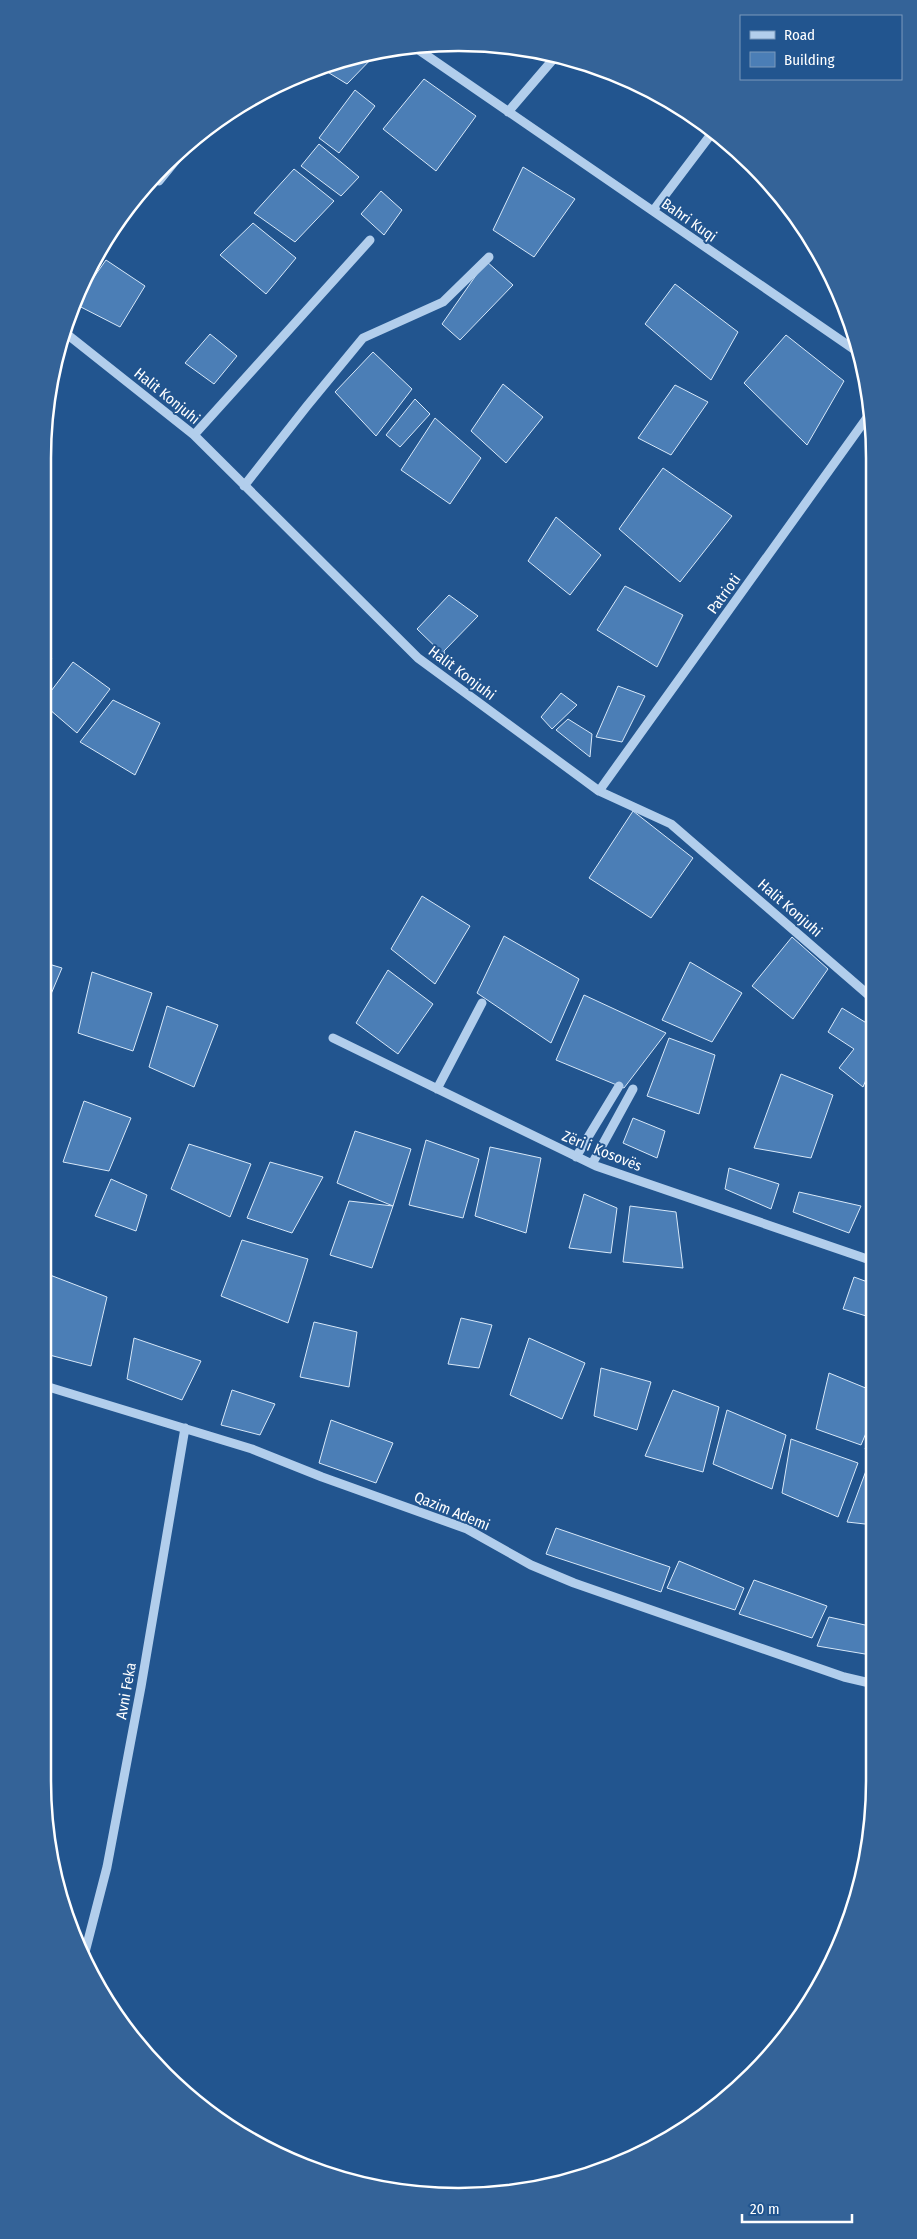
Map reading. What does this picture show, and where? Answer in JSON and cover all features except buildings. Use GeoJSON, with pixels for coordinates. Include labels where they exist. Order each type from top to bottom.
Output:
{"type":"FeatureCollection","features":[{"type":"Feature","properties":{"kind":"street","name":"Bahri Kuqi"},"geometry":{"type":"LineString","coordinates":[[423,53],[850,347]]}},
{"type":"Feature","properties":{"kind":"street"},"geometry":{"type":"LineString","coordinates":[[508,112],[551,62]]}},
{"type":"Feature","properties":{"kind":"street"},"geometry":{"type":"LineString","coordinates":[[652,211],[708,137]]}},
{"type":"Feature","properties":{"kind":"street"},"geometry":{"type":"LineString","coordinates":[[194,435],[370,240]]}},
{"type":"Feature","properties":{"kind":"street"},"geometry":{"type":"LineString","coordinates":[[244,486],[364,338],[443,302],[489,257]]}},
{"type":"Feature","properties":{"kind":"street","name":"Halit Konjuhi"},"geometry":{"type":"LineString","coordinates":[[70,336],[194,435],[418,658],[599,791],[671,824],[866,993]]}},
{"type":"Feature","properties":{"kind":"street","name":"Patrioti"},"geometry":{"type":"LineString","coordinates":[[599,791],[864,422]]}},
{"type":"Feature","properties":{"kind":"street"},"geometry":{"type":"LineString","coordinates":[[437,1089],[482,1003]]}},
{"type":"Feature","properties":{"kind":"street","name":"Zëri i Kosovës"},"geometry":{"type":"LineString","coordinates":[[333,1038],[592,1164],[866,1259]]}},
{"type":"Feature","properties":{"kind":"street"},"geometry":{"type":"LineString","coordinates":[[576,1157],[619,1086]]}},
{"type":"Feature","properties":{"kind":"street"},"geometry":{"type":"LineString","coordinates":[[592,1164],[633,1089]]}},
{"type":"Feature","properties":{"kind":"street","name":"Qazim Ademi"},"geometry":{"type":"LineString","coordinates":[[51,1387],[252,1449],[467,1529],[531,1565],[574,1583],[844,1677],[866,1682]]}},
{"type":"Feature","properties":{"kind":"street","name":"Avni Feka"},"geometry":{"type":"LineString","coordinates":[[87,1946],[107,1867],[141,1687],[185,1428]]}}]}
